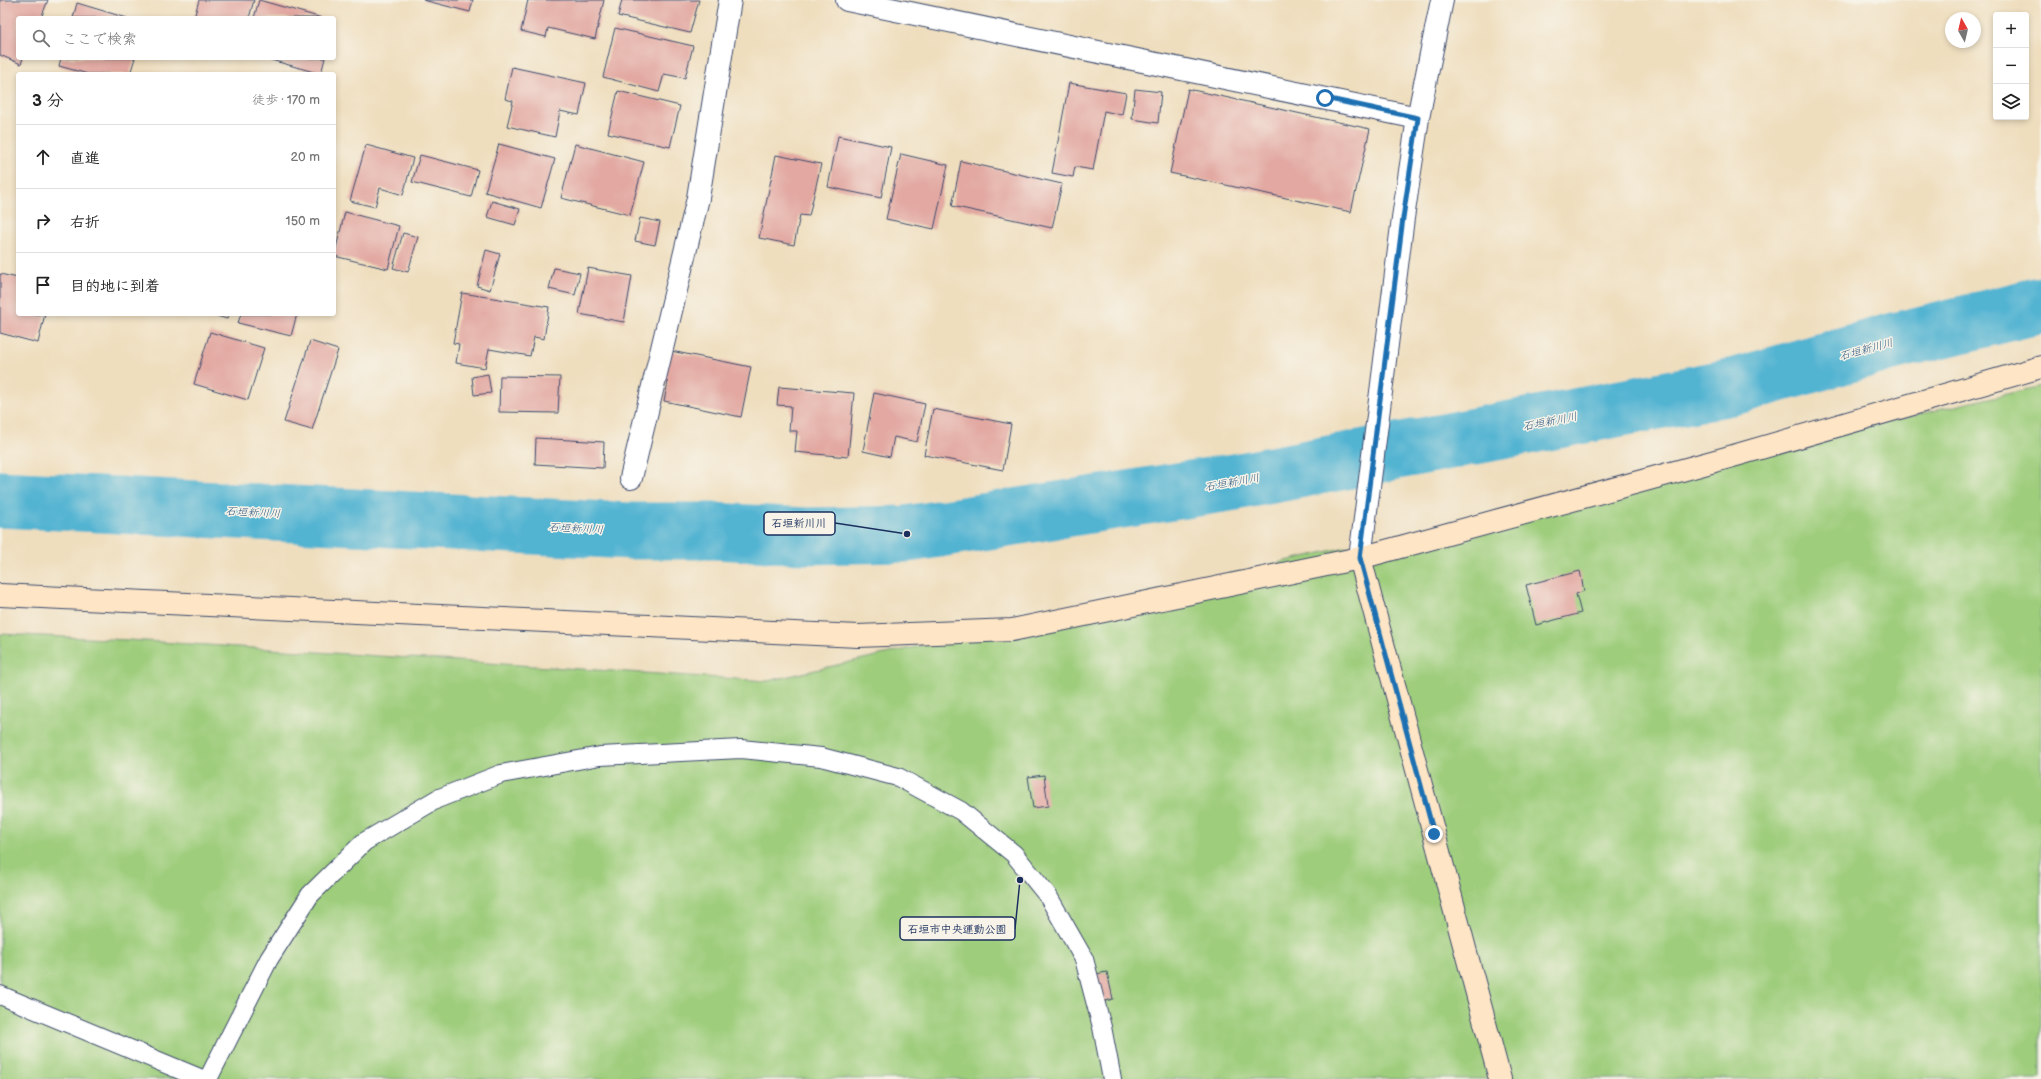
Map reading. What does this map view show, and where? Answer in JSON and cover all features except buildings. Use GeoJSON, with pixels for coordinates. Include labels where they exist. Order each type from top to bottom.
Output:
{"type":"FeatureCollection","features":[{"type":"Feature","properties":{"kind":"street"},"geometry":{"type":"LineString","coordinates":[[631,478],[698,198],[730,0]]}},
{"type":"Feature","properties":{"kind":"street"},"geometry":{"type":"LineString","coordinates":[[847,0],[1418,118]]}},
{"type":"Feature","properties":{"kind":"street"},"geometry":{"type":"LineString","coordinates":[[1442,0],[1418,118],[1403,218],[1360,558],[1500,1079]]}},
{"type":"Feature","properties":{"kind":"street"},"geometry":{"type":"LineString","coordinates":[[0,595],[858,636],[1012,630],[1360,558],[1726,458],[2041,367]]}},
{"type":"Feature","properties":{"kind":"lane"},"geometry":{"type":"LineString","coordinates":[[208,1079],[269,959],[310,895],[364,842],[437,799],[502,774],[600,756],[741,749],[821,757],[898,777],[961,811],[1014,854],[1048,896],[1084,959],[1102,1027],[1112,1079]]}},
{"type":"Feature","properties":{"kind":"lane"},"geometry":{"type":"LineString","coordinates":[[0,995],[202,1079]]}},
{"type":"Feature","properties":{"kind":"green space"},"geometry":{"type":"Polygon","coordinates":[[[2041,386],[2041,1079],[0,1079],[0,634],[129,640],[768,681],[2041,386]]]}},
{"type":"Feature","properties":{"kind":"waterway","name":"石垣新川川"},"geometry":{"type":"LineString","coordinates":[[0,499],[630,531],[713,531],[806,536],[907,534],[1235,482],[1736,386],[1891,342],[2041,305]]}},
{"type":"Feature","properties":{"kind":"place","name":"石垣新川川"},"geometry":{"type":"Point","coordinates":[907,534]}},
{"type":"Feature","properties":{"kind":"place","name":"石垣市中央運動公園"},"geometry":{"type":"Point","coordinates":[1020,880]}},
{"type":"Feature","properties":{"kind":"route"},"geometry":{"type":"LineString","coordinates":[[1325,98],[1418,118],[1403,218],[1360,558],[1434,834]]}}]}
